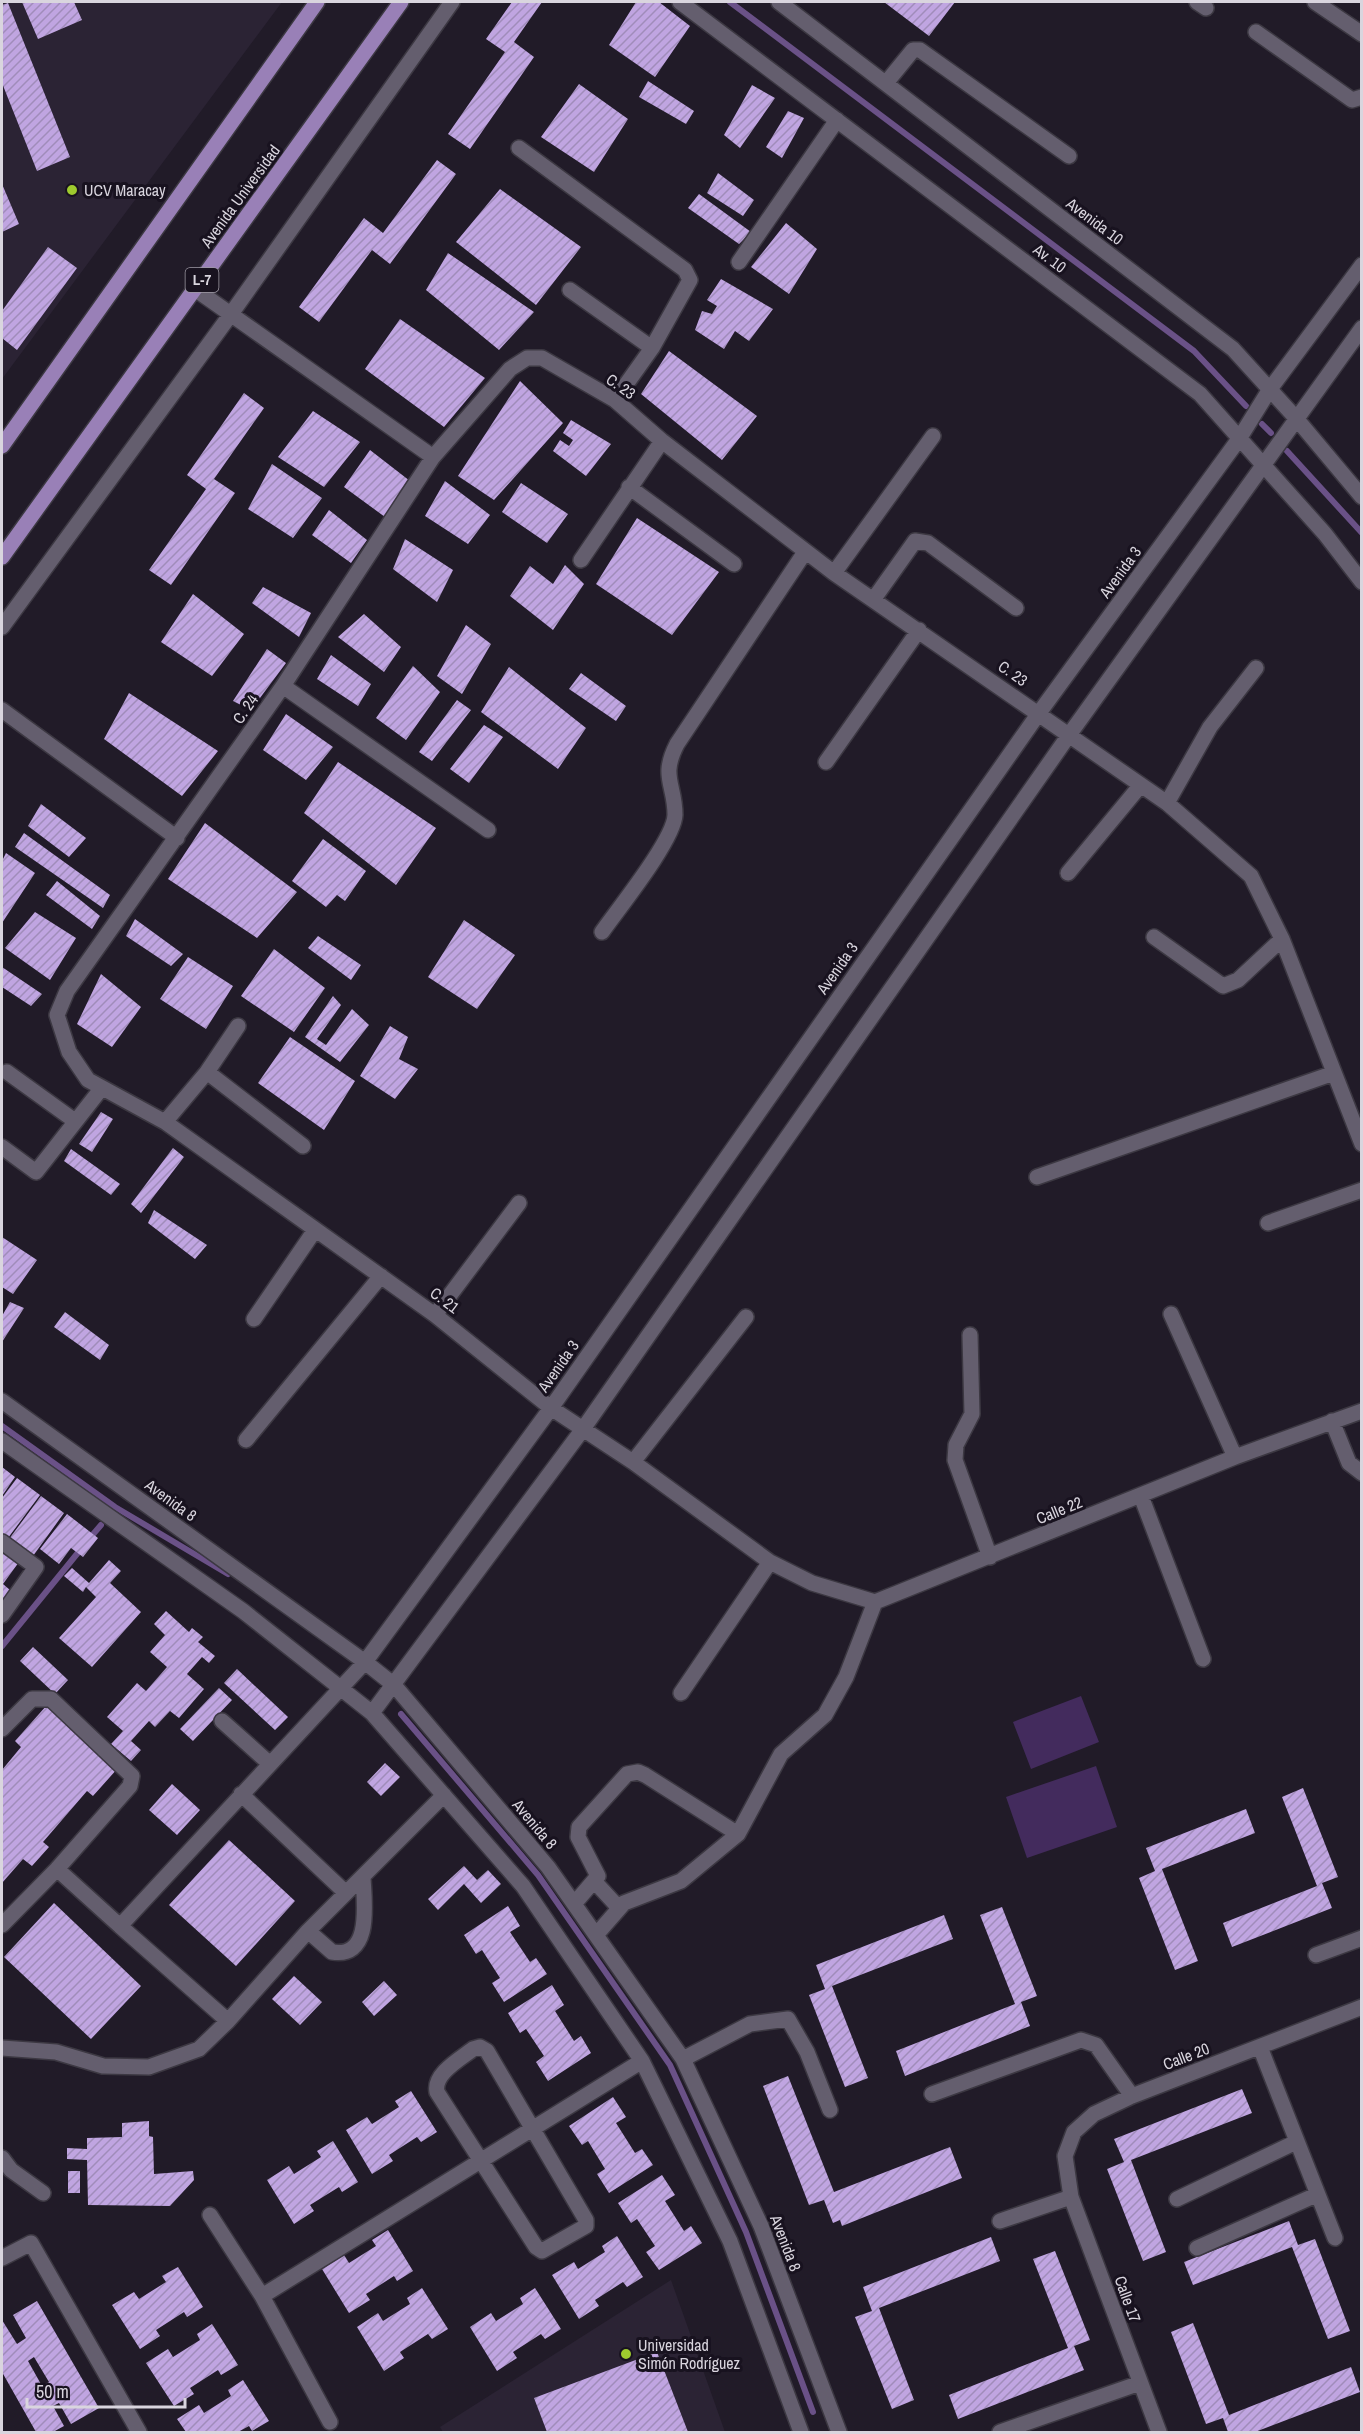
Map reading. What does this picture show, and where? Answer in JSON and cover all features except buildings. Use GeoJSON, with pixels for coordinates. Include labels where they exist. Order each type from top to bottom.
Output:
{"type":"FeatureCollection","features":[{"type":"Feature","properties":{"kind":"main road"},"geometry":{"type":"LineString","coordinates":[[2,446],[317,2]]}},
{"type":"Feature","properties":{"kind":"main road","name":"Avenida Universidad"},"geometry":{"type":"LineString","coordinates":[[2,557],[401,2]]}},
{"type":"Feature","properties":{"kind":"street"},"geometry":{"type":"LineString","coordinates":[[2,627],[231,315],[452,2]]}},
{"type":"Feature","properties":{"kind":"street","name":"Av. 10"},"geometry":{"type":"LineString","coordinates":[[680,2],[1200,394],[1325,534],[1362,582]]}},
{"type":"Feature","properties":{"kind":"street","name":"Avenida 10"},"geometry":{"type":"LineString","coordinates":[[779,2],[1233,349],[1295,417],[1362,497]]}},
{"type":"Feature","properties":{"kind":"street"},"geometry":{"type":"LineString","coordinates":[[1315,2],[1362,34]]}},
{"type":"Feature","properties":{"kind":"street"},"geometry":{"type":"LineString","coordinates":[[1257,32],[1352,100],[1362,97]]}},
{"type":"Feature","properties":{"kind":"street"},"geometry":{"type":"LineString","coordinates":[[886,83],[913,51],[920,51],[1070,156]]}},
{"type":"Feature","properties":{"kind":"street"},"geometry":{"type":"LineString","coordinates":[[739,262],[837,120]]}},
{"type":"Feature","properties":{"kind":"street"},"geometry":{"type":"LineString","coordinates":[[519,148],[685,270],[690,280],[652,348],[615,400]]}},
{"type":"Feature","properties":{"kind":"street","name":"Avenida 3"},"geometry":{"type":"LineString","coordinates":[[120,1926],[364,1662],[551,1408],[1039,713],[1239,439],[1270,389],[1362,265]]}},
{"type":"Feature","properties":{"kind":"street"},"geometry":{"type":"LineString","coordinates":[[195,289],[434,457]]}},
{"type":"Feature","properties":{"kind":"street"},"geometry":{"type":"LineString","coordinates":[[570,290],[652,348]]}},
{"type":"Feature","properties":{"kind":"street"},"geometry":{"type":"LineString","coordinates":[[372,1713],[583,1430],[1069,735],[1264,466],[1295,417],[1362,328]]}},
{"type":"Feature","properties":{"kind":"street","name":"C. 23"},"geometry":{"type":"LineString","coordinates":[[510,369],[527,358],[542,358],[615,400],[662,441],[805,552],[1167,803],[1251,876],[1282,939],[1362,1144]]}},
{"type":"Feature","properties":{"kind":"street","name":"C. 24"},"geometry":{"type":"LineString","coordinates":[[88,1080],[69,1052],[57,1015],[67,991],[283,686],[434,457],[510,369]]}},
{"type":"Feature","properties":{"kind":"street"},"geometry":{"type":"LineString","coordinates":[[834,573],[933,436]]}},
{"type":"Feature","properties":{"kind":"street"},"geometry":{"type":"LineString","coordinates":[[581,560],[628,487],[662,441]]}},
{"type":"Feature","properties":{"kind":"street"},"geometry":{"type":"LineString","coordinates":[[628,487],[734,564]]}},
{"type":"Feature","properties":{"kind":"street"},"geometry":{"type":"LineString","coordinates":[[873,600],[915,542],[928,543],[1016,608]]}},
{"type":"Feature","properties":{"kind":"street"},"geometry":{"type":"LineString","coordinates":[[603,932],[668,837],[675,816],[668,762],[677,744],[805,552]]}},
{"type":"Feature","properties":{"kind":"street"},"geometry":{"type":"LineString","coordinates":[[826,762],[919,630]]}},
{"type":"Feature","properties":{"kind":"street"},"geometry":{"type":"LineString","coordinates":[[1167,803],[1210,727],[1256,668]]}},
{"type":"Feature","properties":{"kind":"street"},"geometry":{"type":"LineString","coordinates":[[283,686],[488,830]]}},
{"type":"Feature","properties":{"kind":"street"},"geometry":{"type":"LineString","coordinates":[[2,710],[177,838]]}},
{"type":"Feature","properties":{"kind":"street"},"geometry":{"type":"LineString","coordinates":[[1068,873],[1140,786]]}},
{"type":"Feature","properties":{"kind":"street"},"geometry":{"type":"LineString","coordinates":[[1154,937],[1223,986],[1238,980],[1282,939]]}},
{"type":"Feature","properties":{"kind":"street"},"geometry":{"type":"LineString","coordinates":[[165,1122],[207,1072],[238,1026]]}},
{"type":"Feature","properties":{"kind":"street"},"geometry":{"type":"LineString","coordinates":[[7,1072],[75,1121]]}},
{"type":"Feature","properties":{"kind":"street"},"geometry":{"type":"LineString","coordinates":[[207,1072],[303,1146]]}},
{"type":"Feature","properties":{"kind":"street"},"geometry":{"type":"LineString","coordinates":[[1037,1177],[1334,1073]]}},
{"type":"Feature","properties":{"kind":"street","name":"C. 21"},"geometry":{"type":"LineString","coordinates":[[88,1080],[165,1122],[435,1315],[551,1408],[633,1462],[770,1562]]}},
{"type":"Feature","properties":{"kind":"street"},"geometry":{"type":"LineString","coordinates":[[2,1148],[36,1172],[101,1089]]}},
{"type":"Feature","properties":{"kind":"street"},"geometry":{"type":"LineString","coordinates":[[1268,1223],[1362,1190]]}},
{"type":"Feature","properties":{"kind":"street"},"geometry":{"type":"LineString","coordinates":[[435,1315],[519,1203]]}},
{"type":"Feature","properties":{"kind":"street"},"geometry":{"type":"LineString","coordinates":[[254,1319],[315,1230]]}},
{"type":"Feature","properties":{"kind":"street"},"geometry":{"type":"LineString","coordinates":[[246,1440],[381,1276]]}},
{"type":"Feature","properties":{"kind":"street"},"geometry":{"type":"LineString","coordinates":[[1171,1314],[1235,1457]]}},
{"type":"Feature","properties":{"kind":"street"},"geometry":{"type":"LineString","coordinates":[[633,1462],[746,1317]]}},
{"type":"Feature","properties":{"kind":"street"},"geometry":{"type":"LineString","coordinates":[[970,1335],[972,1413],[956,1445],[955,1460],[990,1557]]}},
{"type":"Feature","properties":{"kind":"street","name":"Avenida 8"},"geometry":{"type":"LineString","coordinates":[[2,1401],[394,1685],[548,1867],[683,2059],[761,2226],[839,2433]]}},
{"type":"Feature","properties":{"kind":"street","name":"Calle 22"},"geometry":{"type":"LineString","coordinates":[[874,1602],[1235,1457],[1362,1411]]}},
{"type":"Feature","properties":{"kind":"street"},"geometry":{"type":"LineString","coordinates":[[1332,1421],[1349,1463],[1362,1473]]}},
{"type":"Feature","properties":{"kind":"street"},"geometry":{"type":"LineString","coordinates":[[2,1441],[243,1611],[372,1713],[523,1886],[642,2061],[730,2241],[801,2433]]}},
{"type":"Feature","properties":{"kind":"street"},"geometry":{"type":"LineString","coordinates":[[1141,1496],[1203,1659]]}},
{"type":"Feature","properties":{"kind":"street"},"geometry":{"type":"LineString","coordinates":[[2,1542],[36,1567],[2,1615]]}},
{"type":"Feature","properties":{"kind":"street"},"geometry":{"type":"LineString","coordinates":[[596,1935],[624,1903],[681,1881],[738,1834],[781,1754],[825,1715],[846,1677],[874,1602],[812,1583],[770,1562],[681,1693]]}},
{"type":"Feature","properties":{"kind":"street"},"geometry":{"type":"LineString","coordinates":[[2,1729],[32,1699],[51,1699],[132,1776],[130,1786],[57,1869],[2,1926]]}},
{"type":"Feature","properties":{"kind":"street"},"geometry":{"type":"LineString","coordinates":[[222,1721],[269,1764]]}},
{"type":"Feature","properties":{"kind":"street"},"geometry":{"type":"LineString","coordinates":[[574,1904],[596,1882],[598,1876],[578,1838],[579,1827],[627,1774],[638,1772],[645,1774],[738,1834]]}},
{"type":"Feature","properties":{"kind":"street"},"geometry":{"type":"LineString","coordinates":[[241,1794],[346,1893]]}},
{"type":"Feature","properties":{"kind":"street"},"geometry":{"type":"LineString","coordinates":[[2,2048],[56,2052],[103,2066],[149,2067],[199,2049],[228,2021],[308,1931],[444,1795]]}},
{"type":"Feature","properties":{"kind":"street"},"geometry":{"type":"LineString","coordinates":[[57,1869],[228,2021]]}},
{"type":"Feature","properties":{"kind":"street"},"geometry":{"type":"LineString","coordinates":[[308,1931],[332,1952],[348,1951],[356,1945],[363,1929],[366,1910],[363,1877]]}},
{"type":"Feature","properties":{"kind":"street"},"geometry":{"type":"LineString","coordinates":[[596,1882],[618,1908]]}},
{"type":"Feature","properties":{"kind":"street"},"geometry":{"type":"LineString","coordinates":[[1316,1955],[1362,1938]]}},
{"type":"Feature","properties":{"kind":"street","name":"Calle 20"},"geometry":{"type":"LineString","coordinates":[[1067,2178],[1065,2156],[1074,2132],[1094,2114],[1132,2096],[1362,2007]]}},
{"type":"Feature","properties":{"kind":"street"},"geometry":{"type":"LineString","coordinates":[[683,2059],[750,2024],[788,2019],[807,2052],[830,2110]]}},
{"type":"Feature","properties":{"kind":"street"},"geometry":{"type":"LineString","coordinates":[[933,2094],[1081,2040],[1096,2045],[1132,2096]]}},
{"type":"Feature","properties":{"kind":"street"},"geometry":{"type":"LineString","coordinates":[[480,2047],[487,2051],[533,2127],[583,2213],[586,2226],[551,2248],[542,2251],[536,2247],[480,2162],[436,2092],[435,2085],[439,2078],[473,2049],[480,2047]]}},
{"type":"Feature","properties":{"kind":"street"},"geometry":{"type":"LineString","coordinates":[[1260,2047],[1316,2195],[1335,2238]]}},
{"type":"Feature","properties":{"kind":"street"},"geometry":{"type":"LineString","coordinates":[[262,2296],[642,2061]]}},
{"type":"Feature","properties":{"kind":"street"},"geometry":{"type":"LineString","coordinates":[[1176,2199],[1296,2142]]}},
{"type":"Feature","properties":{"kind":"street"},"geometry":{"type":"LineString","coordinates":[[2,2158],[11,2169],[43,2193]]}},
{"type":"Feature","properties":{"kind":"street","name":"Calle 17"},"geometry":{"type":"LineString","coordinates":[[1067,2178],[1071,2197],[1159,2433]]}},
{"type":"Feature","properties":{"kind":"street"},"geometry":{"type":"LineString","coordinates":[[1197,2248],[1316,2195]]}},
{"type":"Feature","properties":{"kind":"street"},"geometry":{"type":"LineString","coordinates":[[999,2221],[1071,2197]]}},
{"type":"Feature","properties":{"kind":"street"},"geometry":{"type":"LineString","coordinates":[[210,2215],[262,2296],[330,2422]]}},
{"type":"Feature","properties":{"kind":"street"},"geometry":{"type":"LineString","coordinates":[[2,2258],[31,2243],[140,2433]]}},
{"type":"Feature","properties":{"kind":"street"},"geometry":{"type":"LineString","coordinates":[[1000,2433],[1140,2383]]}},
{"type":"Feature","properties":{"kind":"shaded area","name":"UCV Maracay"},"geometry":{"type":"Polygon","coordinates":[[[2,2],[282,2],[2,379],[2,2]]]}},
{"type":"Feature","properties":{"kind":"shaded area"},"geometry":{"type":"Polygon","coordinates":[[[1081,1696],[1099,1742],[1031,1769],[1013,1722],[1081,1696]]]}},
{"type":"Feature","properties":{"kind":"shaded area"},"geometry":{"type":"Polygon","coordinates":[[[1096,1766],[1117,1827],[1027,1858],[1006,1797],[1096,1766]]]}},
{"type":"Feature","properties":{"kind":"shaded area","name":"Universidad Simón Rodríguez"},"geometry":{"type":"Polygon","coordinates":[[[671,2280],[725,2432],[443,2432],[440,2427],[671,2280]]]}},
{"type":"Feature","properties":{"kind":"waterway"},"geometry":{"type":"LineString","coordinates":[[730,2],[1194,351],[1246,406]]}},
{"type":"Feature","properties":{"kind":"waterway"},"geometry":{"type":"LineString","coordinates":[[1262,424],[1271,433]]}},
{"type":"Feature","properties":{"kind":"waterway"},"geometry":{"type":"LineString","coordinates":[[1287,451],[1362,533]]}},
{"type":"Feature","properties":{"kind":"waterway"},"geometry":{"type":"LineString","coordinates":[[2,1426],[115,1507],[228,1574]]}},
{"type":"Feature","properties":{"kind":"waterway"},"geometry":{"type":"LineString","coordinates":[[89,1539],[101,1525]]}},
{"type":"Feature","properties":{"kind":"waterway"},"geometry":{"type":"LineString","coordinates":[[2,1646],[81,1549]]}},
{"type":"Feature","properties":{"kind":"waterway"},"geometry":{"type":"LineString","coordinates":[[401,1714],[538,1875],[670,2065],[746,2232],[813,2412]]}},
{"type":"Feature","properties":{"kind":"place","name":"UCV Maracay"},"geometry":{"type":"Point","coordinates":[72,190]}},
{"type":"Feature","properties":{"kind":"place","name":"Universidad Simón Rodríguez"},"geometry":{"type":"Point","coordinates":[626,2354]}}]}
